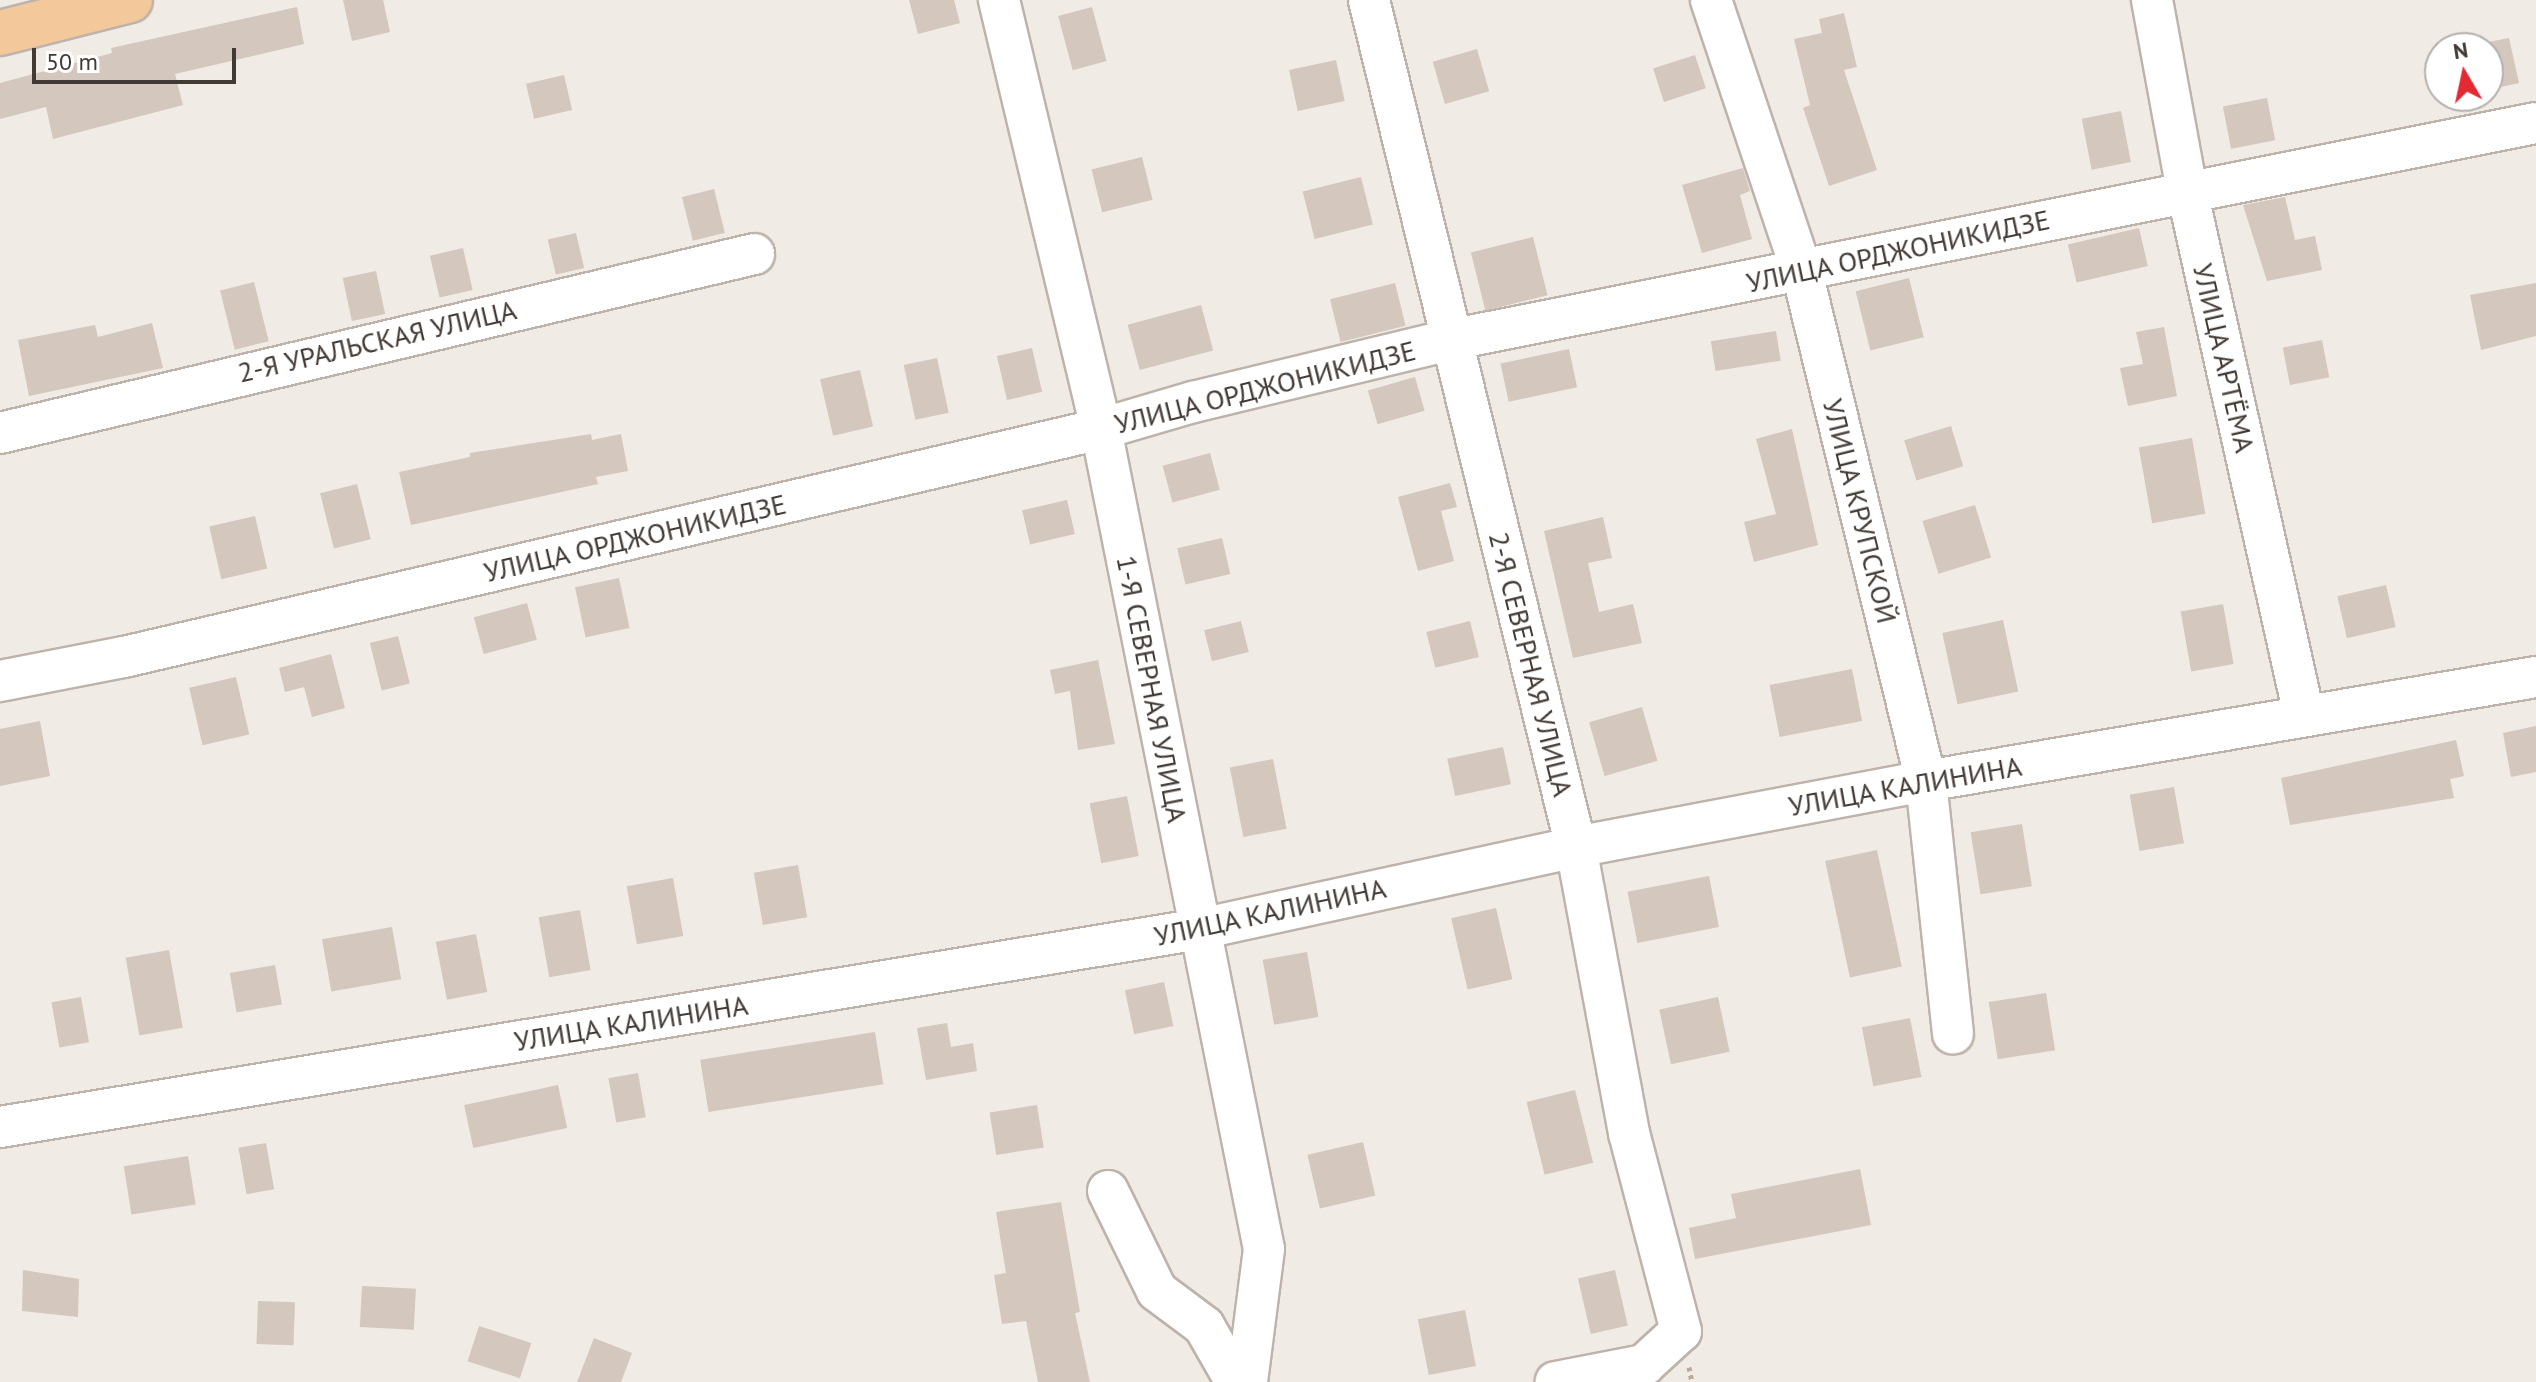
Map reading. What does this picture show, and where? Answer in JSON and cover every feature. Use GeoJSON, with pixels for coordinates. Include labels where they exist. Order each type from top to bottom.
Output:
{"type":"FeatureCollection","features":[{"type":"Feature","properties":{"kind":"main road"},"geometry":{"type":"LineString","coordinates":[[0,33],[130,0]]}},
{"type":"Feature","properties":{"kind":"street","name":"1-Я СЕВЕРНАЯ УЛИЦА"},"geometry":{"type":"LineString","coordinates":[[999,0],[1101,429],[1264,1249],[1247,1382]]}},
{"type":"Feature","properties":{"kind":"street","name":"2-Я СЕВЕРНАЯ УЛИЦА"},"geometry":{"type":"LineString","coordinates":[[1369,0],[1576,847],[1629,1133],[1681,1331],[1644,1365],[1556,1382]]}},
{"type":"Feature","properties":{"kind":"street","name":"УЛИЦА КРУПСКОЙ"},"geometry":{"type":"LineString","coordinates":[[1711,0],[1802,272],[1926,781],[1953,1034]]}},
{"type":"Feature","properties":{"kind":"street","name":"УЛИЦА АРТЁМА"},"geometry":{"type":"LineString","coordinates":[[2152,0],[2187,191],[2304,715]]}},
{"type":"Feature","properties":{"kind":"street","name":"УЛИЦА ОРДЖОНИКИДЗЕ"},"geometry":{"type":"LineString","coordinates":[[0,681],[124,657],[1101,429],[1193,402],[1450,340],[2536,123]]}},
{"type":"Feature","properties":{"kind":"street","name":"2-Я УРАЛЬСКАЯ УЛИЦА"},"geometry":{"type":"LineString","coordinates":[[0,433],[754,254]]}},
{"type":"Feature","properties":{"kind":"street","name":"УЛИЦА КАЛИНИНА"},"geometry":{"type":"LineString","coordinates":[[0,1127],[1200,929],[1576,847],[1926,781],[2536,677]]}},
{"type":"Feature","properties":{"kind":"street"},"geometry":{"type":"LineString","coordinates":[[1108,1191],[1157,1291],[1204,1326],[1236,1382]]}},
{"type":"Feature","properties":{"kind":"building"},"geometry":{"type":"Polygon","coordinates":[[[343,0],[383,0],[390,32],[352,41],[343,0]]]}},
{"type":"Feature","properties":{"kind":"building"},"geometry":{"type":"Polygon","coordinates":[[[909,0],[954,0],[960,23],[918,34],[909,0]]]}},
{"type":"Feature","properties":{"kind":"building"},"geometry":{"type":"Polygon","coordinates":[[[297,7],[304,44],[175,74],[183,105],[53,139],[46,107],[0,119],[0,83],[112,53],[111,48],[297,7]]]}},
{"type":"Feature","properties":{"kind":"building"},"geometry":{"type":"Polygon","coordinates":[[[1092,7],[1106,61],[1073,70],[1058,16],[1092,7]]]}},
{"type":"Feature","properties":{"kind":"building"},"geometry":{"type":"Polygon","coordinates":[[[1844,13],[1857,67],[1844,70],[1877,170],[1829,186],[1803,108],[1810,105],[1794,39],[1822,33],[1819,19],[1844,13]]]}},
{"type":"Feature","properties":{"kind":"building"},"geometry":{"type":"Polygon","coordinates":[[[2509,38],[2519,83],[2504,86],[2504,39],[2509,38]]]}},
{"type":"Feature","properties":{"kind":"building"},"geometry":{"type":"Polygon","coordinates":[[[1477,49],[1489,91],[1445,104],[1433,62],[1477,49]]]}},
{"type":"Feature","properties":{"kind":"building"},"geometry":{"type":"Polygon","coordinates":[[[1695,55],[1706,88],[1664,102],[1653,69],[1695,55]]]}},
{"type":"Feature","properties":{"kind":"building"},"geometry":{"type":"Polygon","coordinates":[[[1336,60],[1345,101],[1298,111],[1289,70],[1336,60]]]}},
{"type":"Feature","properties":{"kind":"building"},"geometry":{"type":"Polygon","coordinates":[[[564,75],[572,110],[534,119],[526,84],[564,75]]]}},
{"type":"Feature","properties":{"kind":"building"},"geometry":{"type":"Polygon","coordinates":[[[2267,98],[2275,140],[2231,149],[2223,107],[2267,98]]]}},
{"type":"Feature","properties":{"kind":"building"},"geometry":{"type":"Polygon","coordinates":[[[2121,111],[2131,162],[2092,170],[2082,119],[2121,111]]]}},
{"type":"Feature","properties":{"kind":"building"},"geometry":{"type":"Polygon","coordinates":[[[1142,157],[1153,200],[1102,212],[1092,170],[1142,157]]]}},
{"type":"Feature","properties":{"kind":"building"},"geometry":{"type":"Polygon","coordinates":[[[1743,168],[1750,191],[1740,195],[1752,239],[1702,253],[1682,185],[1743,168]]]}},
{"type":"Feature","properties":{"kind":"building"},"geometry":{"type":"Polygon","coordinates":[[[1361,177],[1373,225],[1315,239],[1303,192],[1361,177]]]}},
{"type":"Feature","properties":{"kind":"building"},"geometry":{"type":"Polygon","coordinates":[[[714,189],[725,233],[693,241],[682,197],[714,189]]]}},
{"type":"Feature","properties":{"kind":"building"},"geometry":{"type":"Polygon","coordinates":[[[2285,197],[2295,240],[2315,236],[2322,270],[2267,281],[2243,205],[2285,197]]]}},
{"type":"Feature","properties":{"kind":"building"},"geometry":{"type":"Polygon","coordinates":[[[2139,228],[2148,266],[2077,282],[2068,244],[2139,228]]]}},
{"type":"Feature","properties":{"kind":"building"},"geometry":{"type":"Polygon","coordinates":[[[576,233],[584,268],[556,275],[548,240],[576,233]]]}},
{"type":"Feature","properties":{"kind":"building"},"geometry":{"type":"Polygon","coordinates":[[[1533,237],[1548,295],[1485,311],[1471,252],[1533,237]]]}},
{"type":"Feature","properties":{"kind":"building"},"geometry":{"type":"Polygon","coordinates":[[[463,248],[473,290],[440,298],[430,256],[463,248]]]}},
{"type":"Feature","properties":{"kind":"building"},"geometry":{"type":"Polygon","coordinates":[[[376,271],[385,314],[352,321],[343,278],[376,271]]]}},
{"type":"Feature","properties":{"kind":"building"},"geometry":{"type":"Polygon","coordinates":[[[1909,278],[1924,337],[1870,350],[1856,291],[1909,278]]]}},
{"type":"Feature","properties":{"kind":"building"},"geometry":{"type":"Polygon","coordinates":[[[254,282],[269,341],[235,350],[220,290],[254,282]]]}},
{"type":"Feature","properties":{"kind":"building"},"geometry":{"type":"Polygon","coordinates":[[[1395,283],[1406,326],[1341,342],[1330,299],[1395,283]]]}},
{"type":"Feature","properties":{"kind":"building"},"geometry":{"type":"Polygon","coordinates":[[[2536,283],[2536,336],[2481,350],[2470,295],[2536,283]]]}},
{"type":"Feature","properties":{"kind":"building"},"geometry":{"type":"Polygon","coordinates":[[[1201,305],[1213,350],[1140,370],[1128,325],[1201,305]]]}},
{"type":"Feature","properties":{"kind":"building"},"geometry":{"type":"Polygon","coordinates":[[[152,323],[163,368],[29,396],[18,340],[95,325],[98,337],[152,323]]]}},
{"type":"Feature","properties":{"kind":"building"},"geometry":{"type":"Polygon","coordinates":[[[2164,327],[2177,396],[2128,406],[2120,368],[2143,364],[2136,332],[2164,327]]]}},
{"type":"Feature","properties":{"kind":"building"},"geometry":{"type":"Polygon","coordinates":[[[1776,331],[1781,361],[1716,371],[1711,341],[1776,331]]]}},
{"type":"Feature","properties":{"kind":"building"},"geometry":{"type":"Polygon","coordinates":[[[2322,340],[2329,377],[2290,385],[2283,348],[2322,340]]]}},
{"type":"Feature","properties":{"kind":"building"},"geometry":{"type":"Polygon","coordinates":[[[1032,348],[1042,392],[1007,400],[997,356],[1032,348]]]}},
{"type":"Feature","properties":{"kind":"building"},"geometry":{"type":"Polygon","coordinates":[[[1569,349],[1577,387],[1509,402],[1501,364],[1569,349]]]}},
{"type":"Feature","properties":{"kind":"building"},"geometry":{"type":"Polygon","coordinates":[[[937,358],[949,413],[915,420],[904,365],[937,358]]]}},
{"type":"Feature","properties":{"kind":"building"},"geometry":{"type":"Polygon","coordinates":[[[860,370],[873,427],[833,436],[820,379],[860,370]]]}},
{"type":"Feature","properties":{"kind":"building"},"geometry":{"type":"Polygon","coordinates":[[[1415,377],[1425,411],[1378,424],[1368,391],[1415,377]]]}},
{"type":"Feature","properties":{"kind":"building"},"geometry":{"type":"Polygon","coordinates":[[[1951,426],[1963,466],[1916,480],[1904,440],[1951,426]]]}},
{"type":"Feature","properties":{"kind":"building"},"geometry":{"type":"Polygon","coordinates":[[[1792,429],[1818,545],[1754,562],[1744,522],[1776,514],[1756,439],[1792,429]]]}},
{"type":"Feature","properties":{"kind":"building"},"geometry":{"type":"Polygon","coordinates":[[[591,434],[592,440],[621,434],[628,471],[596,477],[598,484],[411,525],[399,472],[470,457],[470,453],[591,434]]]}},
{"type":"Feature","properties":{"kind":"building"},"geometry":{"type":"Polygon","coordinates":[[[2192,438],[2205,514],[2152,523],[2139,447],[2192,438]]]}},
{"type":"Feature","properties":{"kind":"building"},"geometry":{"type":"Polygon","coordinates":[[[1210,453],[1220,490],[1173,502],[1163,466],[1210,453]]]}},
{"type":"Feature","properties":{"kind":"building"},"geometry":{"type":"Polygon","coordinates":[[[1450,483],[1457,507],[1441,511],[1454,561],[1418,571],[1398,497],[1450,483]]]}},
{"type":"Feature","properties":{"kind":"building"},"geometry":{"type":"Polygon","coordinates":[[[357,484],[371,539],[334,548],[320,493],[357,484]]]}},
{"type":"Feature","properties":{"kind":"building"},"geometry":{"type":"Polygon","coordinates":[[[1067,500],[1075,534],[1030,544],[1022,510],[1067,500]]]}},
{"type":"Feature","properties":{"kind":"building"},"geometry":{"type":"Polygon","coordinates":[[[1975,505],[1991,558],[1938,574],[1922,521],[1975,505]]]}},
{"type":"Feature","properties":{"kind":"building"},"geometry":{"type":"Polygon","coordinates":[[[255,516],[267,569],[221,579],[209,527],[255,516]]]}},
{"type":"Feature","properties":{"kind":"building"},"geometry":{"type":"Polygon","coordinates":[[[1603,517],[1612,558],[1588,563],[1599,612],[1633,604],[1642,643],[1573,658],[1544,531],[1603,517]]]}},
{"type":"Feature","properties":{"kind":"building"},"geometry":{"type":"Polygon","coordinates":[[[1222,538],[1230,574],[1186,584],[1177,548],[1222,538]]]}},
{"type":"Feature","properties":{"kind":"building"},"geometry":{"type":"Polygon","coordinates":[[[619,578],[630,628],[586,637],[575,587],[619,578]]]}},
{"type":"Feature","properties":{"kind":"building"},"geometry":{"type":"Polygon","coordinates":[[[2386,585],[2396,627],[2347,638],[2337,596],[2386,585]]]}},
{"type":"Feature","properties":{"kind":"building"},"geometry":{"type":"Polygon","coordinates":[[[527,603],[537,640],[484,654],[474,617],[527,603]]]}},
{"type":"Feature","properties":{"kind":"building"},"geometry":{"type":"Polygon","coordinates":[[[2223,604],[2234,664],[2191,672],[2181,611],[2223,604]]]}},
{"type":"Feature","properties":{"kind":"building"},"geometry":{"type":"Polygon","coordinates":[[[2003,620],[2018,691],[1958,704],[1942,633],[2003,620]]]}},
{"type":"Feature","properties":{"kind":"building"},"geometry":{"type":"Polygon","coordinates":[[[1241,621],[1249,652],[1212,661],[1204,630],[1241,621]]]}},
{"type":"Feature","properties":{"kind":"building"},"geometry":{"type":"Polygon","coordinates":[[[1470,621],[1479,657],[1435,668],[1426,632],[1470,621]]]}},
{"type":"Feature","properties":{"kind":"building"},"geometry":{"type":"Polygon","coordinates":[[[398,636],[410,684],[382,691],[370,643],[398,636]]]}},
{"type":"Feature","properties":{"kind":"building"},"geometry":{"type":"Polygon","coordinates":[[[331,654],[345,708],[312,717],[304,687],[285,692],[279,668],[331,654]]]}},
{"type":"Feature","properties":{"kind":"building"},"geometry":{"type":"Polygon","coordinates":[[[1098,660],[1115,744],[1078,750],[1070,691],[1055,694],[1050,670],[1098,660]]]}},
{"type":"Feature","properties":{"kind":"building"},"geometry":{"type":"Polygon","coordinates":[[[1852,669],[1862,721],[1780,737],[1770,685],[1852,669]]]}},
{"type":"Feature","properties":{"kind":"building"},"geometry":{"type":"Polygon","coordinates":[[[236,677],[249,734],[203,745],[189,688],[236,677]]]}},
{"type":"Feature","properties":{"kind":"building"},"geometry":{"type":"Polygon","coordinates":[[[1642,707],[1657,761],[1605,776],[1589,722],[1642,707]]]}},
{"type":"Feature","properties":{"kind":"building"},"geometry":{"type":"Polygon","coordinates":[[[40,721],[50,776],[0,786],[0,729],[40,721]]]}},
{"type":"Feature","properties":{"kind":"building"},"geometry":{"type":"Polygon","coordinates":[[[2536,726],[2536,772],[2511,777],[2503,733],[2536,726]]]}},
{"type":"Feature","properties":{"kind":"building"},"geometry":{"type":"Polygon","coordinates":[[[2456,740],[2464,776],[2450,779],[2454,798],[2290,825],[2281,778],[2456,740]]]}},
{"type":"Feature","properties":{"kind":"building"},"geometry":{"type":"Polygon","coordinates":[[[1503,747],[1511,784],[1455,796],[1447,759],[1503,747]]]}},
{"type":"Feature","properties":{"kind":"building"},"geometry":{"type":"Polygon","coordinates":[[[1273,759],[1287,829],[1243,837],[1230,767],[1273,759]]]}},
{"type":"Feature","properties":{"kind":"building"},"geometry":{"type":"Polygon","coordinates":[[[2174,787],[2184,843],[2140,851],[2130,795],[2174,787]]]}},
{"type":"Feature","properties":{"kind":"building"},"geometry":{"type":"Polygon","coordinates":[[[1127,796],[1139,856],[1101,863],[1090,803],[1127,796]]]}},
{"type":"Feature","properties":{"kind":"building"},"geometry":{"type":"Polygon","coordinates":[[[2022,824],[2032,886],[1980,894],[1971,832],[2022,824]]]}},
{"type":"Feature","properties":{"kind":"building"},"geometry":{"type":"Polygon","coordinates":[[[1877,850],[1902,966],[1850,977],[1825,861],[1877,850]]]}},
{"type":"Feature","properties":{"kind":"building"},"geometry":{"type":"Polygon","coordinates":[[[798,865],[807,917],[763,925],[754,873],[798,865]]]}},
{"type":"Feature","properties":{"kind":"building"},"geometry":{"type":"Polygon","coordinates":[[[1709,876],[1719,927],[1637,943],[1628,892],[1709,876]]]}},
{"type":"Feature","properties":{"kind":"building"},"geometry":{"type":"Polygon","coordinates":[[[673,878],[683,936],[637,944],[627,886],[673,878]]]}},
{"type":"Feature","properties":{"kind":"building"},"geometry":{"type":"Polygon","coordinates":[[[1496,908],[1512,979],[1468,989],[1451,918],[1496,908]]]}},
{"type":"Feature","properties":{"kind":"building"},"geometry":{"type":"Polygon","coordinates":[[[580,910],[591,970],[549,977],[539,917],[580,910]]]}},
{"type":"Feature","properties":{"kind":"building"},"geometry":{"type":"Polygon","coordinates":[[[392,927],[401,979],[331,992],[322,939],[392,927]]]}},
{"type":"Feature","properties":{"kind":"building"},"geometry":{"type":"Polygon","coordinates":[[[476,934],[487,992],[447,1000],[436,942],[476,934]]]}},
{"type":"Feature","properties":{"kind":"building"},"geometry":{"type":"Polygon","coordinates":[[[169,950],[183,1028],[139,1035],[126,958],[169,950]]]}},
{"type":"Feature","properties":{"kind":"building"},"geometry":{"type":"Polygon","coordinates":[[[1307,952],[1318,1017],[1274,1025],[1263,960],[1307,952]]]}},
{"type":"Feature","properties":{"kind":"building"},"geometry":{"type":"Polygon","coordinates":[[[275,965],[282,1004],[237,1012],[230,973],[275,965]]]}},
{"type":"Feature","properties":{"kind":"building"},"geometry":{"type":"Polygon","coordinates":[[[1164,982],[1173,1026],[1134,1034],[1125,990],[1164,982]]]}},
{"type":"Feature","properties":{"kind":"building"},"geometry":{"type":"Polygon","coordinates":[[[2046,993],[2055,1050],[1998,1059],[1989,1002],[2046,993]]]}},
{"type":"Feature","properties":{"kind":"building"},"geometry":{"type":"Polygon","coordinates":[[[81,997],[89,1042],[59,1048],[51,1002],[81,997]]]}},
{"type":"Feature","properties":{"kind":"building"},"geometry":{"type":"Polygon","coordinates":[[[1718,997],[1730,1052],[1671,1064],[1659,1009],[1718,997]]]}},
{"type":"Feature","properties":{"kind":"building"},"geometry":{"type":"Polygon","coordinates":[[[1910,1018],[1921,1077],[1873,1086],[1862,1027],[1910,1018]]]}},
{"type":"Feature","properties":{"kind":"building"},"geometry":{"type":"Polygon","coordinates":[[[947,1023],[951,1047],[973,1043],[977,1071],[926,1080],[917,1028],[947,1023]]]}},
{"type":"Feature","properties":{"kind":"building"},"geometry":{"type":"Polygon","coordinates":[[[875,1032],[883,1084],[708,1112],[700,1060],[875,1032]]]}},
{"type":"Feature","properties":{"kind":"building"},"geometry":{"type":"Polygon","coordinates":[[[638,1073],[646,1117],[616,1123],[608,1078],[638,1073]]]}},
{"type":"Feature","properties":{"kind":"building"},"geometry":{"type":"Polygon","coordinates":[[[558,1085],[567,1128],[473,1148],[464,1105],[558,1085]]]}},
{"type":"Feature","properties":{"kind":"building"},"geometry":{"type":"Polygon","coordinates":[[[1575,1090],[1593,1163],[1545,1175],[1526,1102],[1575,1090]]]}},
{"type":"Feature","properties":{"kind":"building"},"geometry":{"type":"Polygon","coordinates":[[[1037,1105],[1044,1147],[996,1155],[990,1113],[1037,1105]]]}},
{"type":"Feature","properties":{"kind":"building"},"geometry":{"type":"Polygon","coordinates":[[[1363,1142],[1375,1196],[1320,1208],[1307,1155],[1363,1142]]]}},
{"type":"Feature","properties":{"kind":"building"},"geometry":{"type":"Polygon","coordinates":[[[266,1143],[274,1189],[247,1194],[238,1148],[266,1143]]]}},
{"type":"Feature","properties":{"kind":"building"},"geometry":{"type":"Polygon","coordinates":[[[188,1156],[196,1204],[131,1215],[124,1166],[188,1156]]]}},
{"type":"Feature","properties":{"kind":"building"},"geometry":{"type":"Polygon","coordinates":[[[1860,1169],[1871,1225],[1695,1259],[1689,1228],[1736,1218],[1731,1194],[1860,1169]]]}},
{"type":"Feature","properties":{"kind":"building"},"geometry":{"type":"Polygon","coordinates":[[[1061,1202],[1080,1312],[1075,1313],[1090,1382],[1038,1382],[1026,1321],[1002,1324],[994,1275],[1006,1273],[996,1212],[1061,1202]]]}},
{"type":"Feature","properties":{"kind":"building"},"geometry":{"type":"Polygon","coordinates":[[[23,1270],[79,1279],[78,1317],[22,1311],[23,1270]]]}},
{"type":"Feature","properties":{"kind":"building"},"geometry":{"type":"Polygon","coordinates":[[[1615,1270],[1628,1326],[1591,1334],[1578,1279],[1615,1270]]]}},
{"type":"Feature","properties":{"kind":"building"},"geometry":{"type":"Polygon","coordinates":[[[362,1286],[416,1289],[414,1330],[360,1327],[362,1286]]]}},
{"type":"Feature","properties":{"kind":"building"},"geometry":{"type":"Polygon","coordinates":[[[258,1301],[295,1302],[293,1345],[256,1344],[258,1301]]]}},
{"type":"Feature","properties":{"kind":"building"},"geometry":{"type":"Polygon","coordinates":[[[1465,1310],[1476,1366],[1429,1375],[1418,1319],[1465,1310]]]}},
{"type":"Feature","properties":{"kind":"building"},"geometry":{"type":"Polygon","coordinates":[[[479,1326],[531,1343],[520,1378],[468,1361],[479,1326]]]}},
{"type":"Feature","properties":{"kind":"building"},"geometry":{"type":"Polygon","coordinates":[[[594,1338],[632,1353],[621,1382],[577,1382],[594,1338]]]}}]}
